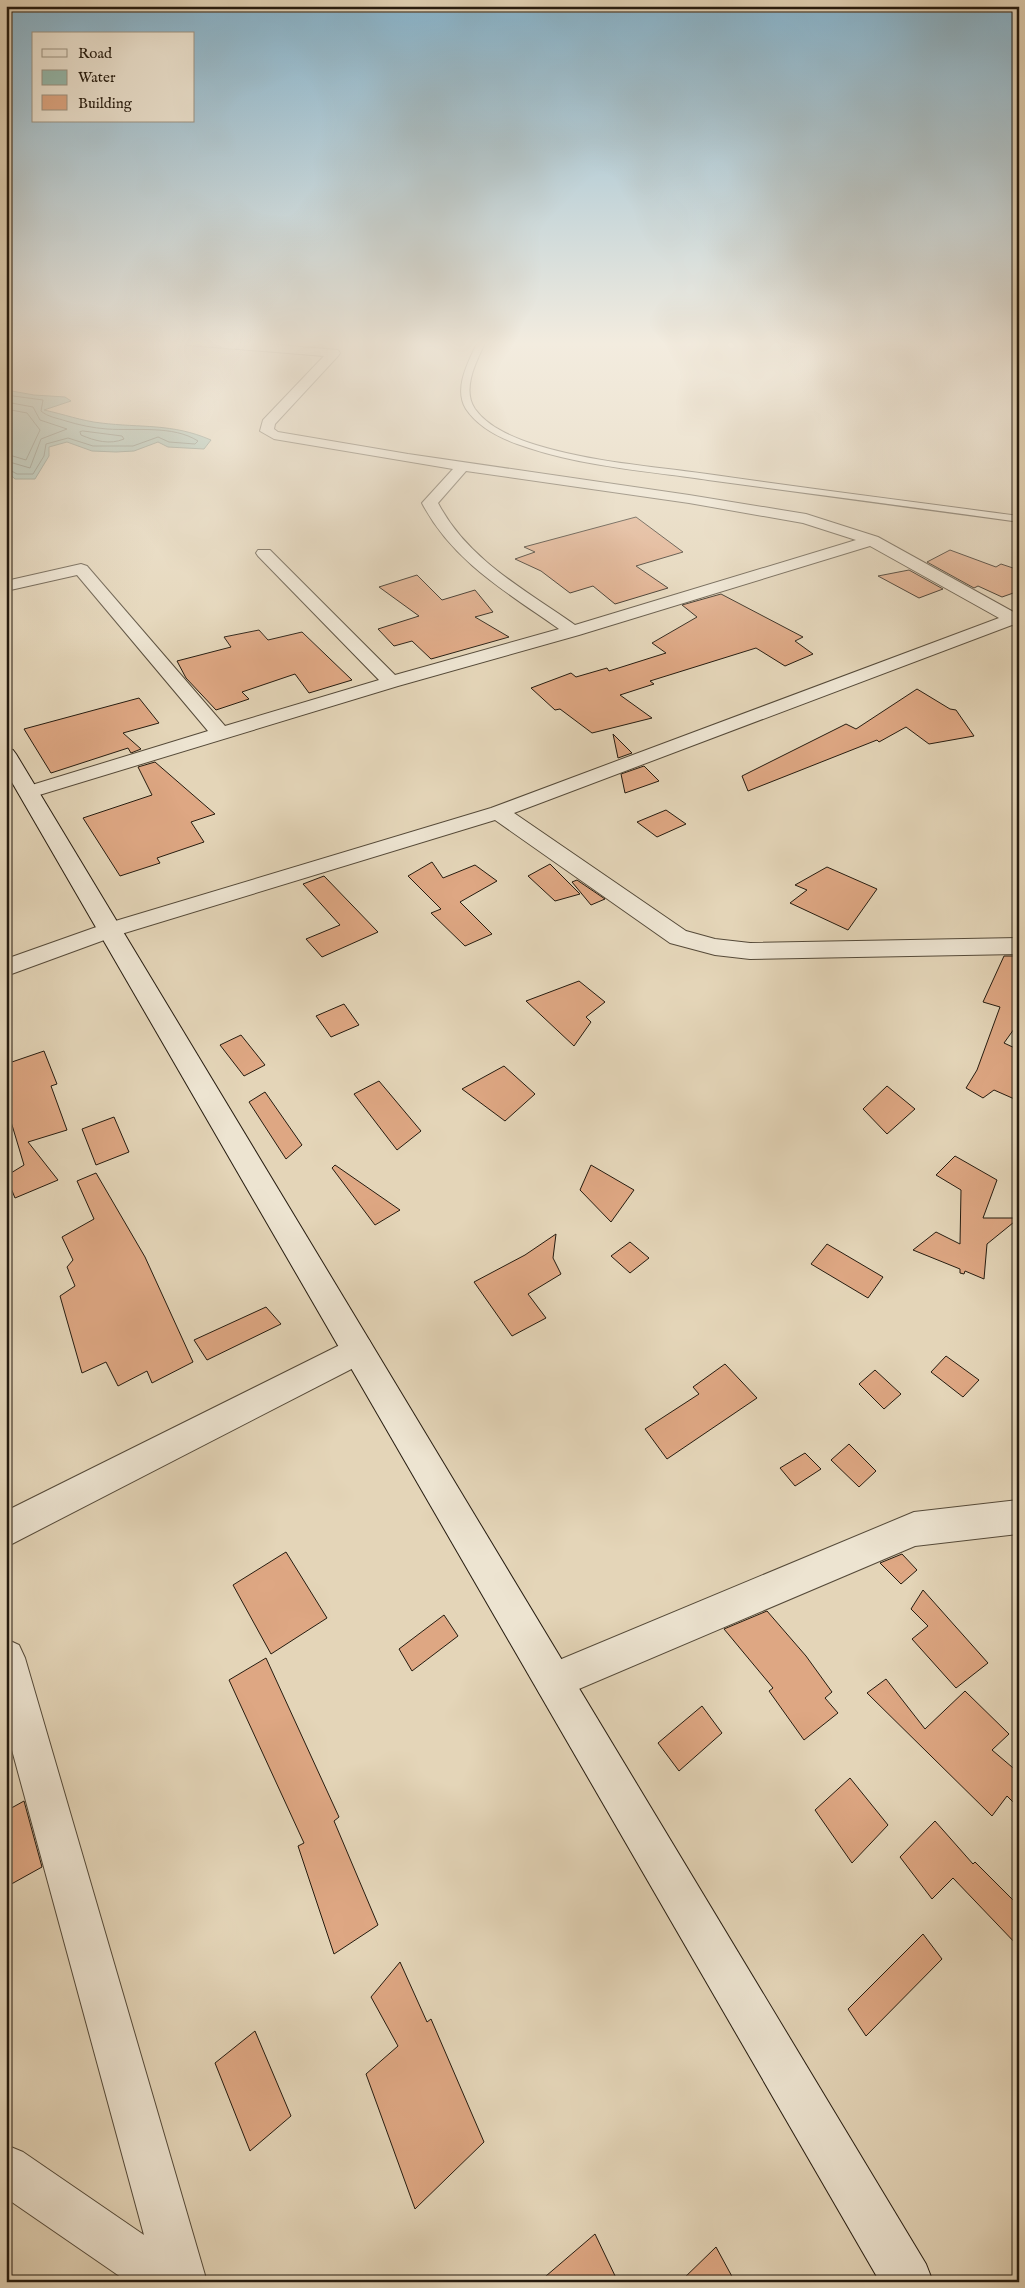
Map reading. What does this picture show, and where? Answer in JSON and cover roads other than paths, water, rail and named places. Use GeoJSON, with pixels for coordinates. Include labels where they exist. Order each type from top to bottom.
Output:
{"type":"FeatureCollection","features":[{"type":"Feature","properties":{"kind":"street"},"geometry":{"type":"LineString","coordinates":[[351,448],[689,499],[806,519],[872,540],[1016,621]]}},
{"type":"Feature","properties":{"kind":"street"},"geometry":{"type":"LineString","coordinates":[[463,466],[430,503],[436,517],[448,535],[472,559],[573,630]]}},
{"type":"Feature","properties":{"kind":"street"},"geometry":{"type":"LineString","coordinates":[[29,792],[390,682],[573,630],[872,540]]}},
{"type":"Feature","properties":{"kind":"street"},"geometry":{"type":"LineString","coordinates":[[264,553],[390,682]]}},
{"type":"Feature","properties":{"kind":"street"},"geometry":{"type":"LineString","coordinates":[[6,586],[81,569],[221,734]]}},
{"type":"Feature","properties":{"kind":"street"},"geometry":{"type":"LineString","coordinates":[[6,968],[110,930],[498,812],[1016,621]]}},
{"type":"Feature","properties":{"kind":"street"},"geometry":{"type":"LineString","coordinates":[[6,754],[908,2282]]}},
{"type":"Feature","properties":{"kind":"street"},"geometry":{"type":"LineString","coordinates":[[498,812],[678,937],[715,947],[750,951],[1019,946]]}},
{"type":"Feature","properties":{"kind":"street"},"geometry":{"type":"LineString","coordinates":[[6,1530],[358,1350]]}},
{"type":"Feature","properties":{"kind":"street"},"geometry":{"type":"LineString","coordinates":[[553,1681],[914,1529],[1019,1517]]}},
{"type":"Feature","properties":{"kind":"street"},"geometry":{"type":"LineString","coordinates":[[6,1658],[182,2282]]}},
{"type":"Feature","properties":{"kind":"street"},"geometry":{"type":"LineString","coordinates":[[6,2169],[165,2278],[166,2282]]}},
{"type":"Feature","properties":{"kind":"lane"},"geometry":{"type":"LineString","coordinates":[[538,448],[579,458],[720,479],[1019,519]]}},
{"type":"Feature","properties":{"kind":"water"},"geometry":{"type":"Polygon","coordinates":[[[6,448],[49,448],[49,456],[35,479],[15,479],[6,471],[6,448]]]}},
{"type":"Feature","properties":{"kind":"water"},"geometry":{"type":"Polygon","coordinates":[[[83,448],[143,448],[134,451],[92,451],[83,448]]]}}]}
